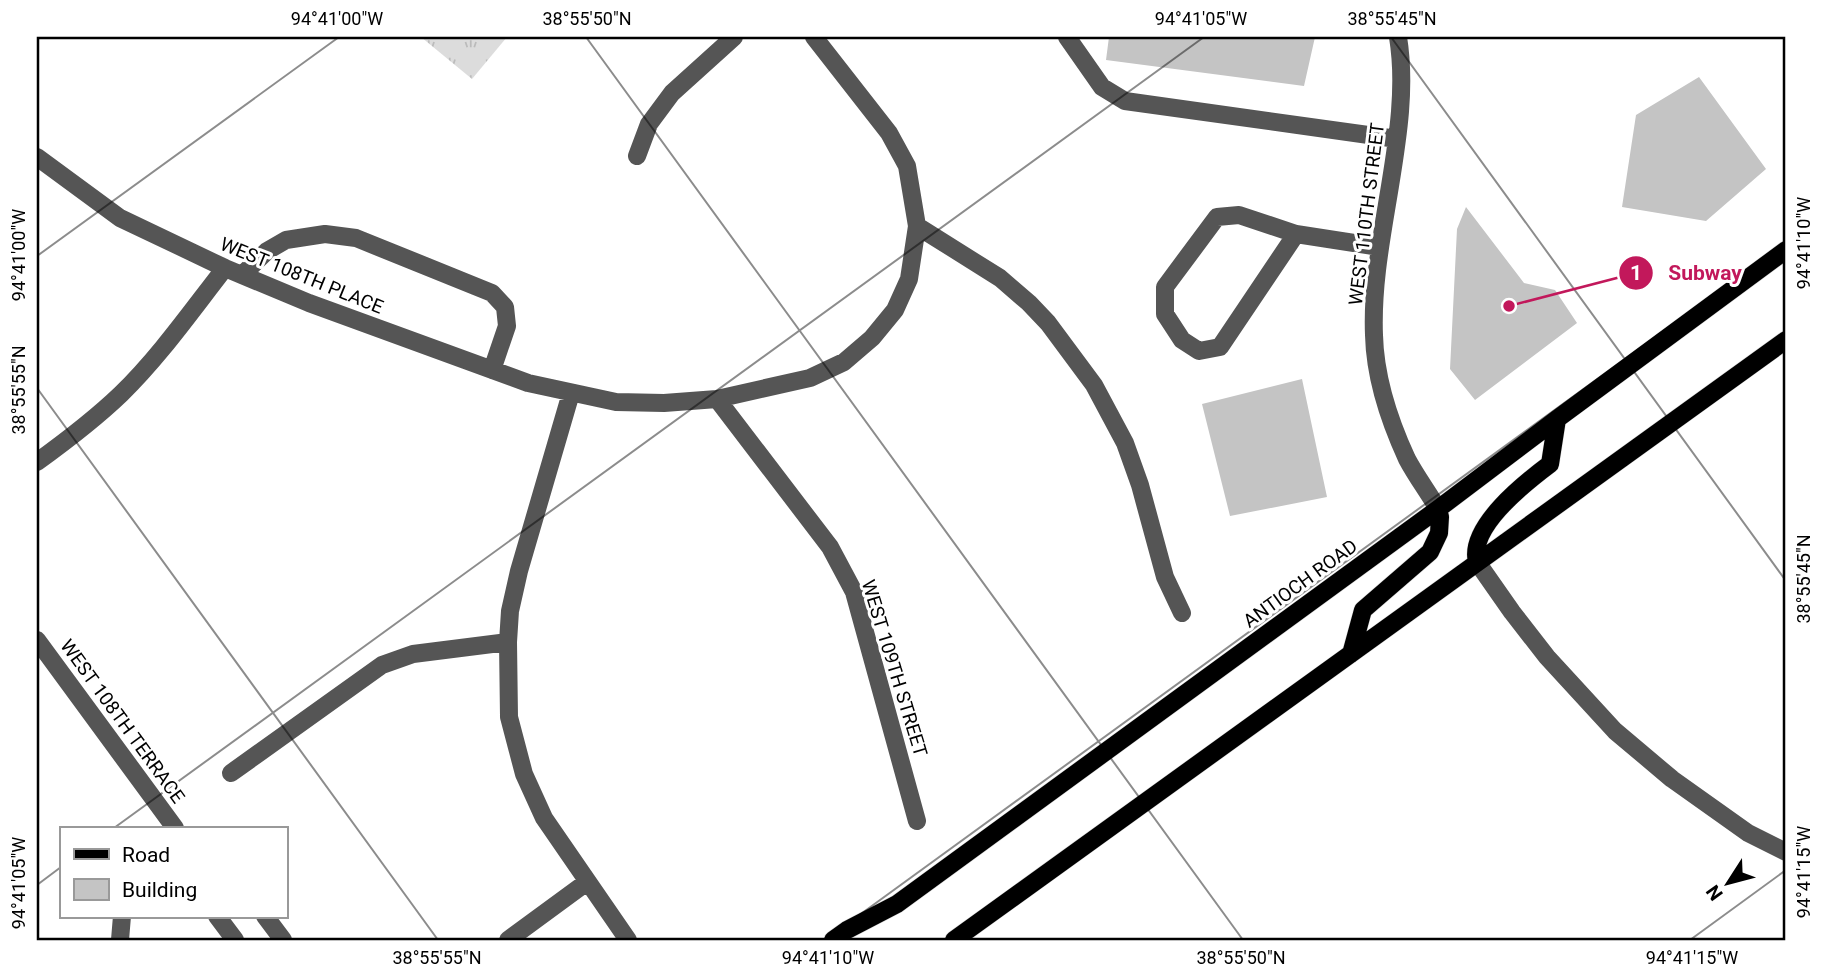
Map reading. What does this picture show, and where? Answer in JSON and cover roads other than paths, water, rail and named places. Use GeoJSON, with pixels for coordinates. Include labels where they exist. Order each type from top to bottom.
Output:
{"type":"FeatureCollection","features":[{"type":"Feature","properties":{"kind":"main road","name":"ANTIOCH ROAD"},"geometry":{"type":"LineString","coordinates":[[833,940],[897,904],[1438,509],[1786,250]]}},
{"type":"Feature","properties":{"kind":"main road"},"geometry":{"type":"LineString","coordinates":[[954,940],[1786,340]]}},
{"type":"Feature","properties":{"kind":"main road"},"geometry":{"type":"LineString","coordinates":[[1477,562],[1475,555],[1480,538],[1497,509],[1550,464],[1557,419]]}},
{"type":"Feature","properties":{"kind":"main road"},"geometry":{"type":"LineString","coordinates":[[1351,654],[1363,610],[1423,559],[1432,548],[1439,531],[1438,509]]}},
{"type":"Feature","properties":{"kind":"street"},"geometry":{"type":"LineString","coordinates":[[637,156],[649,124],[672,93],[734,37]]}},
{"type":"Feature","properties":{"kind":"street","name":"WEST 108TH PLACE"},"geometry":{"type":"LineString","coordinates":[[37,157],[120,218],[225,268],[309,303],[528,383],[616,402],[664,403],[717,399],[810,378],[844,362],[872,338],[895,310],[909,279],[917,226],[907,166],[889,133],[814,37]]}},
{"type":"Feature","properties":{"kind":"street"},"geometry":{"type":"LineString","coordinates":[[1067,37],[1102,87],[1125,101],[1397,139]]}},
{"type":"Feature","properties":{"kind":"street","name":"WEST 110TH STREET"},"geometry":{"type":"LineString","coordinates":[[1398,37],[1402,74],[1401,105],[1380,247],[1374,338],[1382,392],[1393,423],[1408,461],[1438,509]]}},
{"type":"Feature","properties":{"kind":"street"},"geometry":{"type":"LineString","coordinates":[[1296,234],[1220,347],[1199,351],[1182,340],[1165,313],[1165,287],[1217,218],[1239,215],[1296,234],[1380,247]]}},
{"type":"Feature","properties":{"kind":"street"},"geometry":{"type":"LineString","coordinates":[[917,226],[1000,278],[1029,303],[1048,323],[1094,385],[1125,443],[1140,485],[1165,577],[1182,612]]}},
{"type":"Feature","properties":{"kind":"street"},"geometry":{"type":"LineString","coordinates":[[242,275],[267,251],[286,240],[325,234],[356,238],[492,293],[505,307],[507,326],[492,370]]}},
{"type":"Feature","properties":{"kind":"street"},"geometry":{"type":"LineString","coordinates":[[37,462],[91,421],[122,393],[158,353],[225,268]]}},
{"type":"Feature","properties":{"kind":"street"},"geometry":{"type":"LineString","coordinates":[[570,393],[510,611],[509,717],[524,774],[544,818],[628,940]]}},
{"type":"Feature","properties":{"kind":"street","name":"WEST 109TH STREET"},"geometry":{"type":"LineString","coordinates":[[717,399],[830,547],[854,592],[917,821]]}},
{"type":"Feature","properties":{"kind":"street"},"geometry":{"type":"LineString","coordinates":[[1477,562],[1547,657],[1615,731],[1698,798],[1748,832],[1786,852]]}},
{"type":"Feature","properties":{"kind":"street","name":"WEST 108TH TERRACE"},"geometry":{"type":"LineString","coordinates":[[37,640],[174,827]]}},
{"type":"Feature","properties":{"kind":"street"},"geometry":{"type":"LineString","coordinates":[[231,773],[382,665],[413,654],[508,642]]}},
{"type":"Feature","properties":{"kind":"street"},"geometry":{"type":"LineString","coordinates":[[508,940],[587,882]]}},
{"type":"Feature","properties":{"kind":"street"},"geometry":{"type":"LineString","coordinates":[[120,940],[122,918]]}},
{"type":"Feature","properties":{"kind":"street"},"geometry":{"type":"LineString","coordinates":[[218,918],[234,940]]}},
{"type":"Feature","properties":{"kind":"street"},"geometry":{"type":"LineString","coordinates":[[266,918],[283,940]]}},
{"type":"Feature","properties":{"kind":"place","name":"Subway"},"geometry":{"type":"Point","coordinates":[1509,306]}}]}
